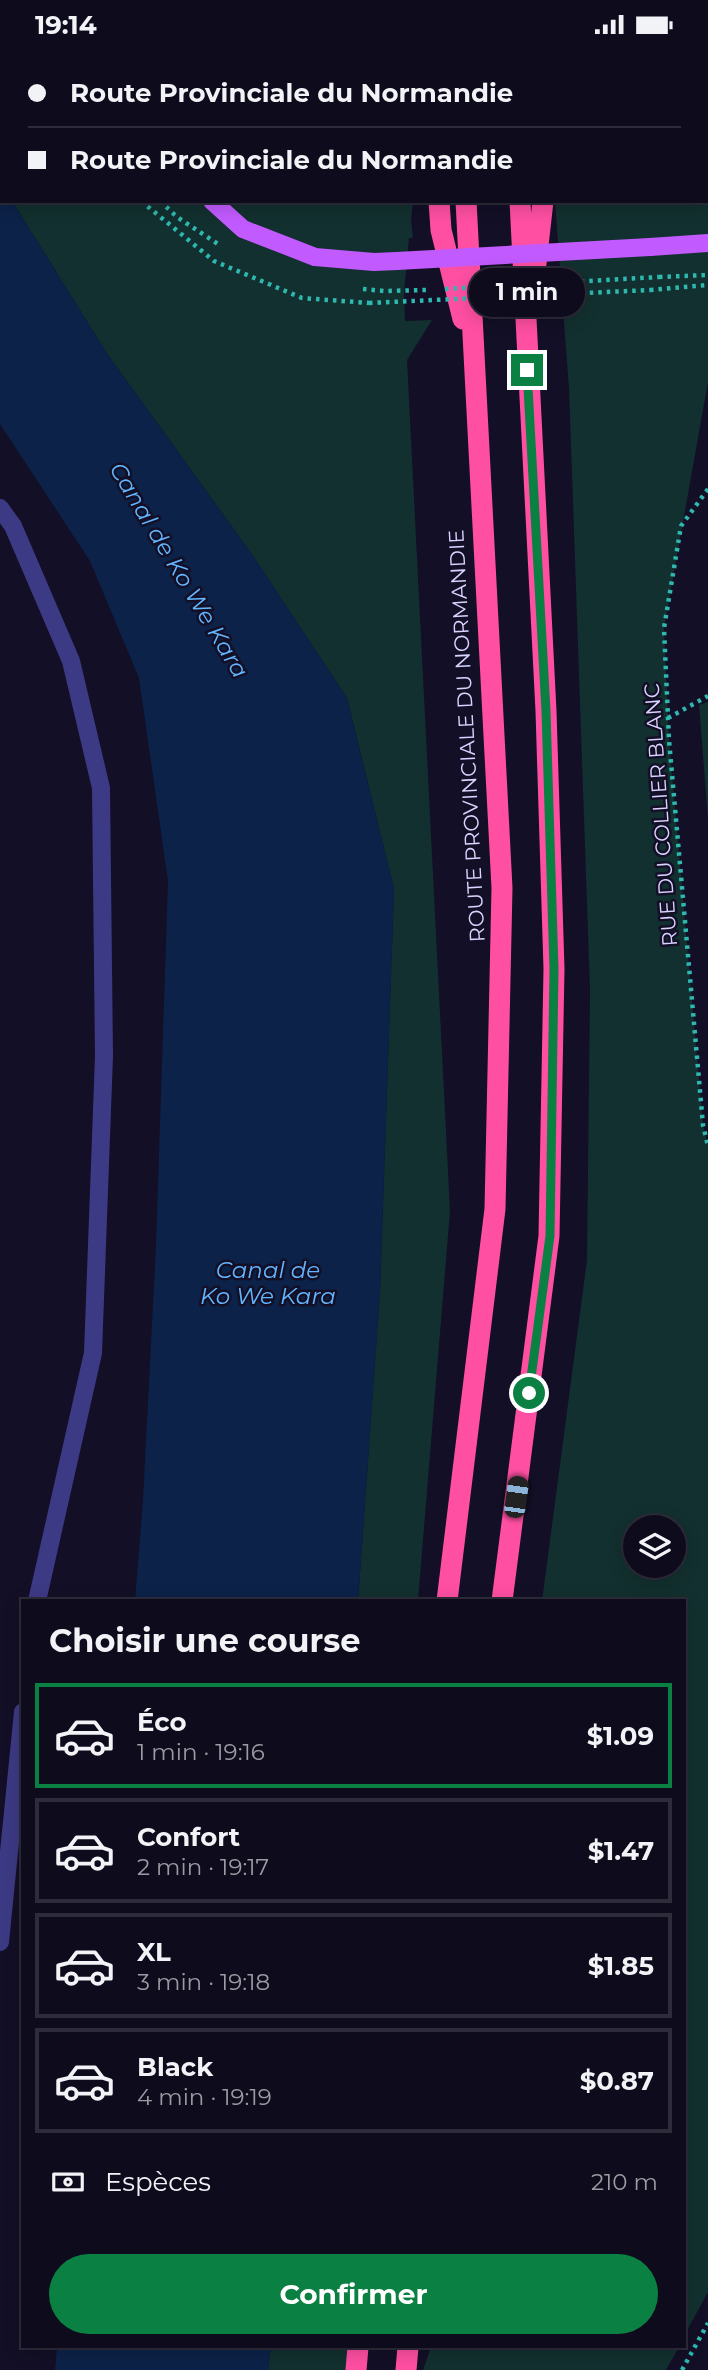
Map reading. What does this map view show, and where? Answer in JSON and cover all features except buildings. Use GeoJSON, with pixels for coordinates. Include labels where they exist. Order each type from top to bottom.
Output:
{"type":"FeatureCollection","features":[{"type":"Feature","properties":{"kind":"highway"},"geometry":{"type":"LineString","coordinates":[[439,203],[441,230],[450,274],[473,353]]}},
{"type":"Feature","properties":{"kind":"highway","name":"ROUTE PROVINCIALE DU NORMANDIE"},"geometry":{"type":"LineString","coordinates":[[447,1599],[495,1209],[502,888],[466,203]]}},
{"type":"Feature","properties":{"kind":"highway"},"geometry":{"type":"LineString","coordinates":[[502,1599],[550,1236],[554,956],[546,711],[520,203]]}},
{"type":"Feature","properties":{"kind":"highway"},"geometry":{"type":"LineString","coordinates":[[526,344],[543,203]]}},
{"type":"Feature","properties":{"kind":"highway"},"geometry":{"type":"LineString","coordinates":[[356,2370],[358,2348]]}},
{"type":"Feature","properties":{"kind":"highway"},"geometry":{"type":"LineString","coordinates":[[406,2370],[408,2348]]}},
{"type":"Feature","properties":{"kind":"main road"},"geometry":{"type":"LineString","coordinates":[[214,203],[243,229],[315,257],[397,261],[708,243]]}},
{"type":"Feature","properties":{"kind":"lane"},"geometry":{"type":"LineString","coordinates":[[0,508],[13,526],[71,661],[101,788],[104,1056],[93,1353],[37,1599]]}},
{"type":"Feature","properties":{"kind":"lane"},"geometry":{"type":"LineString","coordinates":[[0,1942],[21,1732]]}},
{"type":"Feature","properties":{"kind":"path"},"geometry":{"type":"LineString","coordinates":[[143,203],[214,261],[302,298],[369,303],[708,285]]}},
{"type":"Feature","properties":{"kind":"path"},"geometry":{"type":"LineString","coordinates":[[386,291],[708,275]]}},
{"type":"Feature","properties":{"kind":"path","name":"RUE DU COLLIER BLANC"},"geometry":{"type":"LineString","coordinates":[[708,489],[681,526],[664,628],[668,718],[703,1125],[708,1146]]}},
{"type":"Feature","properties":{"kind":"path"},"geometry":{"type":"LineString","coordinates":[[668,718],[708,696]]}},
{"type":"Feature","properties":{"kind":"path"},"geometry":{"type":"LineString","coordinates":[[682,2370],[708,2323]]}},
{"type":"Feature","properties":{"kind":"green space"},"geometry":{"type":"Polygon","coordinates":[[[13,203],[413,203],[413,238],[409,238],[404,293],[405,321],[432,320],[407,360],[450,1211],[418,1599],[358,1599],[380,1291],[394,889],[347,698],[251,553],[108,355],[13,203]]]}},
{"type":"Feature","properties":{"kind":"green space"},"geometry":{"type":"Polygon","coordinates":[[[555,203],[708,203],[708,382],[664,628],[669,740],[703,1125],[708,1146],[708,2292],[686,2332],[686,1599],[542,1599],[587,1260],[590,990],[569,388],[555,203]]]}},
{"type":"Feature","properties":{"kind":"green space"},"geometry":{"type":"Polygon","coordinates":[[[708,702],[708,819],[699,705],[708,702]]]}},
{"type":"Feature","properties":{"kind":"green space"},"geometry":{"type":"Polygon","coordinates":[[[271,2348],[358,2348],[356,2370],[268,2370],[271,2348]]]}},
{"type":"Feature","properties":{"kind":"green space"},"geometry":{"type":"Polygon","coordinates":[[[431,2348],[678,2348],[666,2370],[423,2370],[431,2348]]]}},
{"type":"Feature","properties":{"kind":"water","name":"Canal de Ko We Kara"},"geometry":{"type":"Polygon","coordinates":[[[0,203],[13,203],[108,355],[251,553],[347,698],[394,889],[380,1291],[358,1599],[135,1599],[156,1245],[168,881],[139,678],[90,561],[0,424],[0,203]]]}},
{"type":"Feature","properties":{"kind":"water"},"geometry":{"type":"Polygon","coordinates":[[[57,2348],[271,2348],[268,2370],[55,2370],[57,2348]]]}},
{"type":"Feature","properties":{"kind":"route"},"geometry":{"type":"LineString","coordinates":[[527,370],[546,711],[554,969],[550,1236],[529,1393]]}}]}
